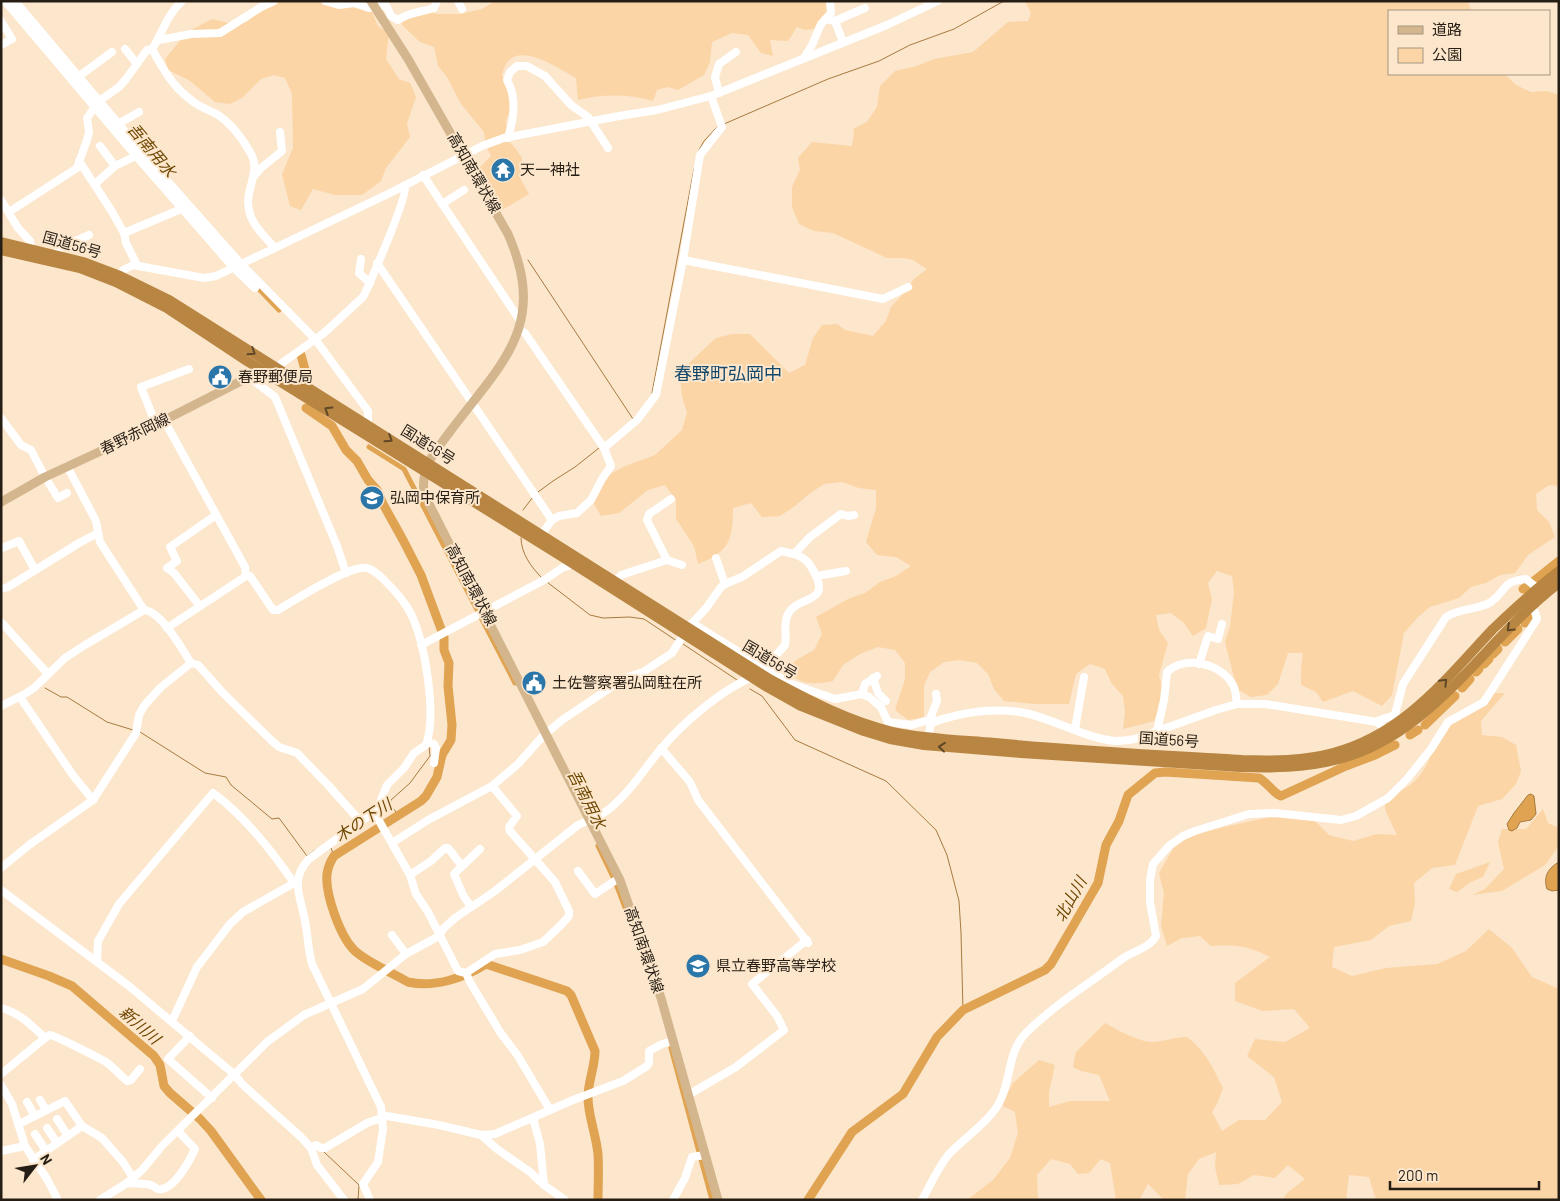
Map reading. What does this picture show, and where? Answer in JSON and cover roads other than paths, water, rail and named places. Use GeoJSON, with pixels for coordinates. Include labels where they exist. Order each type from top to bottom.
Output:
{"type":"FeatureCollection","features":[{"type":"Feature","properties":{"kind":"highway","name":"国道56号"},"geometry":{"type":"LineString","coordinates":[[1,242],[83,262],[118,279],[368,425],[426,467],[541,535],[577,562],[615,582],[685,634],[763,672],[803,697],[855,720],[894,732],[1022,746],[1114,751],[1280,768],[1335,760],[1370,748],[1390,733],[1430,696],[1495,628],[1541,592],[1559,583]]}},
{"type":"Feature","properties":{"kind":"highway","name":"国道56号"},"geometry":{"type":"LineString","coordinates":[[1,250],[80,268],[118,279]]}},
{"type":"Feature","properties":{"kind":"highway","name":"国道56号"},"geometry":{"type":"LineString","coordinates":[[275,372],[577,562],[751,677],[798,705],[890,739],[940,747],[1114,751]]}},
{"type":"Feature","properties":{"kind":"highway","name":"国道56号"},"geometry":{"type":"LineString","coordinates":[[1390,733],[1417,719],[1442,697],[1531,608],[1541,592],[1559,571]]}},
{"type":"Feature","properties":{"kind":"main road","name":"高知南環状線"},"geometry":{"type":"LineString","coordinates":[[374,5],[408,59],[508,234],[518,256],[523,276],[524,295],[520,325],[511,350],[503,363],[472,401],[426,467],[423,482],[424,494],[587,820],[619,878],[661,998],[670,1042],[688,1095],[701,1155],[718,1200]]}},
{"type":"Feature","properties":{"kind":"main road","name":"春野赤岡線"},"geometry":{"type":"LineString","coordinates":[[1,502],[45,477],[160,423],[249,377],[264,366]]}},
{"type":"Feature","properties":{"kind":"street"},"geometry":{"type":"LineString","coordinates":[[5,1],[96,104],[118,124],[185,207]]}},
{"type":"Feature","properties":{"kind":"street"},"geometry":{"type":"LineString","coordinates":[[15,1],[78,77],[136,156],[185,207],[255,288]]}},
{"type":"Feature","properties":{"kind":"street"},"geometry":{"type":"LineString","coordinates":[[9,212],[77,168],[89,132],[87,118],[96,104],[119,87],[147,50],[152,49],[159,40],[166,20],[182,1]]}},
{"type":"Feature","properties":{"kind":"street"},"geometry":{"type":"LineString","coordinates":[[159,40],[191,34],[220,34],[261,7],[274,1]]}},
{"type":"Feature","properties":{"kind":"street"},"geometry":{"type":"LineString","coordinates":[[325,1],[339,5],[354,3],[386,5],[391,16],[398,20],[415,11],[425,11],[434,8],[437,1]]}},
{"type":"Feature","properties":{"kind":"street"},"geometry":{"type":"LineString","coordinates":[[804,58],[821,24],[831,13],[830,1]]}},
{"type":"Feature","properties":{"kind":"street"},"geometry":{"type":"LineString","coordinates":[[118,279],[128,266],[204,278],[216,276],[482,146],[508,138],[656,110],[715,95],[844,42],[925,4],[938,1]]}},
{"type":"Feature","properties":{"kind":"street"},"geometry":{"type":"LineString","coordinates":[[826,19],[835,21],[866,8]]}},
{"type":"Feature","properties":{"kind":"street"},"geometry":{"type":"LineString","coordinates":[[1,21],[12,39],[3,44]]}},
{"type":"Feature","properties":{"kind":"street"},"geometry":{"type":"LineString","coordinates":[[835,21],[844,42]]}},
{"type":"Feature","properties":{"kind":"street"},"geometry":{"type":"LineString","coordinates":[[125,49],[137,64]]}},
{"type":"Feature","properties":{"kind":"street"},"geometry":{"type":"LineString","coordinates":[[152,49],[165,73],[177,88],[191,100],[232,126],[256,163],[248,198],[250,216],[256,227],[275,248]]}},
{"type":"Feature","properties":{"kind":"street"},"geometry":{"type":"LineString","coordinates":[[78,77],[112,52]]}},
{"type":"Feature","properties":{"kind":"street"},"geometry":{"type":"LineString","coordinates":[[602,446],[637,420],[656,395],[683,260],[700,155],[721,124],[715,95],[715,77],[719,64],[736,52]]}},
{"type":"Feature","properties":{"kind":"street"},"geometry":{"type":"LineString","coordinates":[[508,138],[514,98],[506,80],[510,72],[517,66],[527,66],[545,76],[571,104],[588,118],[608,148]]}},
{"type":"Feature","properties":{"kind":"street"},"geometry":{"type":"LineString","coordinates":[[118,124],[139,112]]}},
{"type":"Feature","properties":{"kind":"street"},"geometry":{"type":"LineString","coordinates":[[253,176],[282,151],[280,132]]}},
{"type":"Feature","properties":{"kind":"street"},"geometry":{"type":"LineString","coordinates":[[100,146],[115,166]]}},
{"type":"Feature","properties":{"kind":"street"},"geometry":{"type":"LineString","coordinates":[[95,184],[115,166],[136,156]]}},
{"type":"Feature","properties":{"kind":"street"},"geometry":{"type":"LineString","coordinates":[[79,161],[124,233],[126,243],[137,266]]}},
{"type":"Feature","properties":{"kind":"street"},"geometry":{"type":"LineString","coordinates":[[423,175],[525,333],[602,446],[611,468],[602,479],[591,500],[577,513],[559,516],[552,520],[541,535]]}},
{"type":"Feature","properties":{"kind":"street"},"geometry":{"type":"LineString","coordinates":[[275,372],[335,324],[363,297],[406,190],[405,185]]}},
{"type":"Feature","properties":{"kind":"street"},"geometry":{"type":"LineString","coordinates":[[442,204],[464,190]]}},
{"type":"Feature","properties":{"kind":"street"},"geometry":{"type":"LineString","coordinates":[[1,200],[18,228],[30,241],[30,248]]}},
{"type":"Feature","properties":{"kind":"street"},"geometry":{"type":"LineString","coordinates":[[124,233],[185,207]]}},
{"type":"Feature","properties":{"kind":"street"},"geometry":{"type":"LineString","coordinates":[[56,255],[60,248],[89,235]]}},
{"type":"Feature","properties":{"kind":"street"},"geometry":{"type":"LineString","coordinates":[[361,258],[359,273],[370,283]]}},
{"type":"Feature","properties":{"kind":"street"},"geometry":{"type":"LineString","coordinates":[[683,260],[883,299],[908,287]]}},
{"type":"Feature","properties":{"kind":"street"},"geometry":{"type":"LineString","coordinates":[[377,263],[552,520]]}},
{"type":"Feature","properties":{"kind":"street"},"geometry":{"type":"LineString","coordinates":[[237,265],[315,339],[368,412],[368,425]]}},
{"type":"Feature","properties":{"kind":"street"},"geometry":{"type":"LineString","coordinates":[[189,369],[141,388],[216,515],[245,567],[246,576]]}},
{"type":"Feature","properties":{"kind":"street"},"geometry":{"type":"LineString","coordinates":[[249,377],[275,397],[337,546],[346,573]]}},
{"type":"Feature","properties":{"kind":"street"},"geometry":{"type":"LineString","coordinates":[[1,418],[21,445],[31,450],[58,498],[67,493]]}},
{"type":"Feature","properties":{"kind":"street"},"geometry":{"type":"LineString","coordinates":[[68,466],[96,521],[100,542],[144,610]]}},
{"type":"Feature","properties":{"kind":"street"},"geometry":{"type":"LineString","coordinates":[[667,560],[647,520],[647,516],[672,499]]}},
{"type":"Feature","properties":{"kind":"street"},"geometry":{"type":"LineString","coordinates":[[794,554],[810,536],[841,514],[854,515]]}},
{"type":"Feature","properties":{"kind":"street"},"geometry":{"type":"LineString","coordinates":[[199,605],[179,578],[167,568],[177,561],[170,547],[216,515]]}},
{"type":"Feature","properties":{"kind":"street"},"geometry":{"type":"LineString","coordinates":[[1,589],[8,587],[98,533]]}},
{"type":"Feature","properties":{"kind":"street"},"geometry":{"type":"LineString","coordinates":[[1,547],[19,541],[35,570]]}},
{"type":"Feature","properties":{"kind":"street"},"geometry":{"type":"LineString","coordinates":[[100,1200],[130,1181],[267,1042],[282,1030],[304,1015],[363,988],[406,954],[438,936],[444,928],[471,906],[495,891],[587,820],[602,813],[619,801],[661,748],[686,722],[704,707],[751,677],[763,672],[785,645],[785,620],[788,614],[797,606],[817,595],[819,589],[816,576],[807,560],[781,551],[742,577],[725,584],[672,653],[663,660],[643,672],[625,678],[575,711],[544,735],[518,764],[492,786],[428,820],[392,842]]}},
{"type":"Feature","properties":{"kind":"street"},"geometry":{"type":"LineString","coordinates":[[716,558],[725,584]]}},
{"type":"Feature","properties":{"kind":"street"},"geometry":{"type":"LineString","coordinates":[[615,582],[621,575],[667,560],[682,565]]}},
{"type":"Feature","properties":{"kind":"street"},"geometry":{"type":"LineString","coordinates":[[421,646],[544,580],[562,568],[577,562]]}},
{"type":"Feature","properties":{"kind":"street"},"geometry":{"type":"LineString","coordinates":[[166,628],[246,576],[250,576],[273,610],[278,610],[346,573],[359,568],[368,568],[383,578],[400,596],[411,614],[421,646],[431,710],[426,745],[414,753],[404,768],[387,785],[383,798],[374,812],[303,866],[296,883],[243,912],[230,924],[197,967],[172,1021]]}},
{"type":"Feature","properties":{"kind":"street"},"geometry":{"type":"LineString","coordinates":[[816,576],[846,571]]}},
{"type":"Feature","properties":{"kind":"street"},"geometry":{"type":"LineString","coordinates":[[1376,722],[1395,714],[1403,684],[1446,618],[1452,614],[1490,602],[1507,584],[1516,580],[1526,579],[1541,592]]}},
{"type":"Feature","properties":{"kind":"street"},"geometry":{"type":"LineString","coordinates":[[922,1200],[942,1163],[991,1114],[1001,1101],[1012,1058],[1023,1036],[1082,986],[1124,958],[1153,942],[1156,936],[1150,902],[1150,880],[1153,864],[1169,846],[1183,836],[1249,814],[1275,813],[1341,820],[1356,816],[1388,798],[1431,749],[1448,722],[1484,702],[1537,619],[1535,612],[1531,608]]}},
{"type":"Feature","properties":{"kind":"street"},"geometry":{"type":"LineString","coordinates":[[1,706],[34,688],[72,654],[144,610],[150,610],[155,613],[192,663],[198,665],[223,693],[279,747],[297,753],[360,822]]}},
{"type":"Feature","properties":{"kind":"street"},"geometry":{"type":"LineString","coordinates":[[1,622],[48,674]]}},
{"type":"Feature","properties":{"kind":"street"},"geometry":{"type":"LineString","coordinates":[[1199,664],[1208,636],[1218,638],[1222,624]]}},
{"type":"Feature","properties":{"kind":"street"},"geometry":{"type":"LineString","coordinates":[[1,868],[29,845],[93,800],[136,731],[139,715],[153,695],[192,663]]}},
{"type":"Feature","properties":{"kind":"street"},"geometry":{"type":"LineString","coordinates":[[1157,731],[1164,700],[1167,672],[1173,666],[1182,663],[1216,667],[1223,672],[1234,687],[1237,704]]}},
{"type":"Feature","properties":{"kind":"street"},"geometry":{"type":"LineString","coordinates":[[763,672],[835,699],[862,694],[869,697],[880,707],[888,722],[912,725],[969,714],[1004,710],[1026,713],[1102,739],[1114,751],[1135,739],[1237,704],[1265,704],[1376,722],[1390,733]]}},
{"type":"Feature","properties":{"kind":"street"},"geometry":{"type":"LineString","coordinates":[[862,694],[864,684],[875,677],[878,693],[886,701]]}},
{"type":"Feature","properties":{"kind":"street"},"geometry":{"type":"LineString","coordinates":[[1075,729],[1084,677]]}},
{"type":"Feature","properties":{"kind":"street"},"geometry":{"type":"LineString","coordinates":[[929,737],[930,726],[933,720],[931,716],[932,710],[937,701],[936,694]]}},
{"type":"Feature","properties":{"kind":"street"},"geometry":{"type":"LineString","coordinates":[[20,697],[57,753],[93,800]]}},
{"type":"Feature","properties":{"kind":"street"},"geometry":{"type":"LineString","coordinates":[[427,742],[434,744],[436,748],[434,763]]}},
{"type":"Feature","properties":{"kind":"street"},"geometry":{"type":"LineString","coordinates":[[661,748],[690,782],[698,800],[807,941],[752,984],[777,1016],[784,1030],[736,1067],[688,1095]]}},
{"type":"Feature","properties":{"kind":"street"},"geometry":{"type":"LineString","coordinates":[[466,975],[494,954],[520,950],[543,942],[569,916],[570,912],[555,882],[510,831],[509,827],[517,816],[492,786]]}},
{"type":"Feature","properties":{"kind":"street"},"geometry":{"type":"LineString","coordinates":[[97,961],[98,941],[119,904],[213,793],[238,815],[270,850],[296,883],[305,920],[308,950],[314,969],[377,1098],[382,1117],[383,1128],[378,1162],[363,1184],[370,1200]]}},
{"type":"Feature","properties":{"kind":"street"},"geometry":{"type":"LineString","coordinates":[[374,812],[410,875],[416,894],[428,912],[438,936],[458,971],[466,975],[550,1110]]}},
{"type":"Feature","properties":{"kind":"street"},"geometry":{"type":"LineString","coordinates":[[410,875],[431,861],[445,848],[448,848],[462,866]]}},
{"type":"Feature","properties":{"kind":"street"},"geometry":{"type":"LineString","coordinates":[[471,906],[463,895],[454,874],[480,849]]}},
{"type":"Feature","properties":{"kind":"street"},"geometry":{"type":"LineString","coordinates":[[578,871],[596,894],[619,878]]}},
{"type":"Feature","properties":{"kind":"street"},"geometry":{"type":"LineString","coordinates":[[1,890],[97,961],[172,1021],[235,1074],[242,1084],[313,1147],[324,1148],[367,1123],[382,1117],[394,1116],[481,1135],[495,1134],[622,1081],[647,1066],[649,1063],[649,1051],[670,1042]]}},
{"type":"Feature","properties":{"kind":"street"},"geometry":{"type":"LineString","coordinates":[[392,935],[406,954]]}},
{"type":"Feature","properties":{"kind":"street"},"geometry":{"type":"LineString","coordinates":[[1,1008],[21,1016],[45,1038]]}},
{"type":"Feature","properties":{"kind":"street"},"geometry":{"type":"LineString","coordinates":[[1,1074],[50,1035],[56,1036],[76,1048],[98,1057],[127,1081],[131,1080],[140,1069]]}},
{"type":"Feature","properties":{"kind":"street"},"geometry":{"type":"LineString","coordinates":[[190,1036],[168,1059],[212,1098]]}},
{"type":"Feature","properties":{"kind":"street"},"geometry":{"type":"LineString","coordinates":[[1,1085],[12,1104],[25,1146],[47,1179],[58,1200]]}},
{"type":"Feature","properties":{"kind":"street"},"geometry":{"type":"LineString","coordinates":[[40,1100],[46,1110]]}},
{"type":"Feature","properties":{"kind":"street"},"geometry":{"type":"LineString","coordinates":[[19,1124],[65,1101],[82,1126],[102,1138],[123,1162],[130,1181]]}},
{"type":"Feature","properties":{"kind":"street"},"geometry":{"type":"LineString","coordinates":[[27,1102],[35,1116]]}},
{"type":"Feature","properties":{"kind":"street"},"geometry":{"type":"LineString","coordinates":[[533,1118],[540,1144],[544,1185]]}},
{"type":"Feature","properties":{"kind":"street"},"geometry":{"type":"LineString","coordinates":[[57,1119],[68,1136]]}},
{"type":"Feature","properties":{"kind":"street"},"geometry":{"type":"LineString","coordinates":[[33,1160],[82,1126]]}},
{"type":"Feature","properties":{"kind":"street"},"geometry":{"type":"LineString","coordinates":[[47,1128],[57,1143]]}},
{"type":"Feature","properties":{"kind":"street"},"geometry":{"type":"LineString","coordinates":[[130,1181],[158,1189],[164,1189],[169,1186],[186,1168],[195,1150],[178,1131]]}},
{"type":"Feature","properties":{"kind":"street"},"geometry":{"type":"LineString","coordinates":[[35,1134],[46,1151]]}},
{"type":"Feature","properties":{"kind":"street"},"geometry":{"type":"LineString","coordinates":[[481,1135],[565,1200]]}},
{"type":"Feature","properties":{"kind":"street"},"geometry":{"type":"LineString","coordinates":[[1,1151],[25,1146]]}},
{"type":"Feature","properties":{"kind":"street"},"geometry":{"type":"LineString","coordinates":[[313,1147],[317,1165],[344,1200]]}},
{"type":"Feature","properties":{"kind":"street"},"geometry":{"type":"LineString","coordinates":[[673,1200],[685,1178],[692,1157],[701,1155]]}},
{"type":"Feature","properties":{"kind":"waterway"},"geometry":{"type":"LineString","coordinates":[[724,124],[828,79],[879,61],[910,45],[954,29],[1004,1]]}},
{"type":"Feature","properties":{"kind":"waterway","name":"吾南用水"},"geometry":{"type":"LineString","coordinates":[[20,13],[34,30]]}},
{"type":"Feature","properties":{"kind":"waterway"},"geometry":{"type":"LineString","coordinates":[[699,150],[704,141],[718,126]]}},
{"type":"Feature","properties":{"kind":"waterway"},"geometry":{"type":"LineString","coordinates":[[652,393],[694,169]]}},
{"type":"Feature","properties":{"kind":"waterway"},"geometry":{"type":"LineString","coordinates":[[528,260],[633,419]]}},
{"type":"Feature","properties":{"kind":"waterway","name":"吾南用水"},"geometry":{"type":"LineString","coordinates":[[254,284],[279,310]]}},
{"type":"Feature","properties":{"kind":"waterway","name":"木の下川"},"geometry":{"type":"LineString","coordinates":[[301,355],[307,377]]}},
{"type":"Feature","properties":{"kind":"waterway","name":"木の下川"},"geometry":{"type":"LineString","coordinates":[[306,408],[332,426],[346,450],[357,461],[368,480],[377,490],[421,575],[444,637],[444,650],[449,663],[448,686],[452,725],[451,740],[442,755],[437,777],[421,801],[334,856],[330,862],[327,874],[328,892],[334,914],[354,950],[372,963],[408,982],[418,984],[438,983],[468,974],[486,964],[567,991],[571,995],[595,1051],[588,1097],[598,1154],[598,1200]]}},
{"type":"Feature","properties":{"kind":"waterway","name":"吾南用水"},"geometry":{"type":"LineString","coordinates":[[369,447],[404,469],[515,683]]}},
{"type":"Feature","properties":{"kind":"waterway"},"geometry":{"type":"LineString","coordinates":[[538,492],[599,448]]}},
{"type":"Feature","properties":{"kind":"waterway"},"geometry":{"type":"LineString","coordinates":[[523,510],[533,497]]}},
{"type":"Feature","properties":{"kind":"waterway"},"geometry":{"type":"LineString","coordinates":[[521,538],[521,544],[527,560],[542,578]]}},
{"type":"Feature","properties":{"kind":"waterway","name":"北山川"},"geometry":{"type":"LineString","coordinates":[[1534,581],[1559,561]]}},
{"type":"Feature","properties":{"kind":"waterway"},"geometry":{"type":"LineString","coordinates":[[547,582],[590,615],[603,618],[630,617],[644,619],[677,641]]}},
{"type":"Feature","properties":{"kind":"waterway","name":"北山川"},"geometry":{"type":"LineString","coordinates":[[1523,589],[1530,585]]}},
{"type":"Feature","properties":{"kind":"waterway","name":"北山川"},"geometry":{"type":"LineString","coordinates":[[1525,623],[1531,618]]}},
{"type":"Feature","properties":{"kind":"waterway","name":"北山川"},"geometry":{"type":"LineString","coordinates":[[1505,642],[1518,629]]}},
{"type":"Feature","properties":{"kind":"waterway"},"geometry":{"type":"LineString","coordinates":[[683,644],[737,680]]}},
{"type":"Feature","properties":{"kind":"waterway","name":"北山川"},"geometry":{"type":"LineString","coordinates":[[1493,654],[1498,649]]}},
{"type":"Feature","properties":{"kind":"waterway","name":"北山川"},"geometry":{"type":"LineString","coordinates":[[1484,664],[1489,659]]}},
{"type":"Feature","properties":{"kind":"waterway","name":"北山川"},"geometry":{"type":"LineString","coordinates":[[1476,672],[1479,669]]}},
{"type":"Feature","properties":{"kind":"waterway","name":"北山川"},"geometry":{"type":"LineString","coordinates":[[1462,688],[1470,679]]}},
{"type":"Feature","properties":{"kind":"waterway"},"geometry":{"type":"LineString","coordinates":[[45,688],[61,697],[67,697],[107,722],[133,730]]}},
{"type":"Feature","properties":{"kind":"waterway"},"geometry":{"type":"LineString","coordinates":[[750,689],[762,696],[795,740],[886,781],[936,830],[947,855],[959,901],[963,1010]]}},
{"type":"Feature","properties":{"kind":"waterway","name":"北山川"},"geometry":{"type":"LineString","coordinates":[[1425,725],[1455,696]]}},
{"type":"Feature","properties":{"kind":"waterway","name":"北山川"},"geometry":{"type":"LineString","coordinates":[[1410,735],[1418,730]]}},
{"type":"Feature","properties":{"kind":"waterway"},"geometry":{"type":"LineString","coordinates":[[140,732],[205,773],[226,777],[231,785],[272,819],[279,818],[307,856],[315,850]]}},
{"type":"Feature","properties":{"kind":"waterway","name":"北山川"},"geometry":{"type":"LineString","coordinates":[[808,1200],[852,1132],[903,1094],[937,1037],[963,1010],[1045,970],[1051,964],[1098,883],[1106,845],[1119,821],[1128,795],[1155,773],[1259,778],[1281,796],[1395,745]]}},
{"type":"Feature","properties":{"kind":"waterway"},"geometry":{"type":"LineString","coordinates":[[398,815],[390,804],[391,800],[410,783],[430,756],[429,746]]}},
{"type":"Feature","properties":{"kind":"waterway","name":"吾南用水"},"geometry":{"type":"LineString","coordinates":[[598,846],[615,881],[632,926]]}},
{"type":"Feature","properties":{"kind":"waterway"},"geometry":{"type":"LineString","coordinates":[[331,848],[334,856]]}},
{"type":"Feature","properties":{"kind":"waterway","name":"新川川"},"geometry":{"type":"LineString","coordinates":[[1,959],[72,986],[154,1056],[160,1065],[164,1086],[211,1131],[261,1200]]}},
{"type":"Feature","properties":{"kind":"waterway","name":"吾南用水"},"geometry":{"type":"LineString","coordinates":[[671,1048],[712,1200]]}},
{"type":"Feature","properties":{"kind":"waterway"},"geometry":{"type":"LineString","coordinates":[[323,1151],[359,1185],[358,1200]]}},
{"type":"Feature","properties":{"kind":"place","name":"天一神社"},"geometry":{"type":"Point","coordinates":[503,170]}},
{"type":"Feature","properties":{"kind":"place","name":"春野郵便局"},"geometry":{"type":"Point","coordinates":[220,377]}},
{"type":"Feature","properties":{"kind":"place","name":"弘岡中保育所"},"geometry":{"type":"Point","coordinates":[372,498]}},
{"type":"Feature","properties":{"kind":"place","name":"土佐警察署弘岡駐在所"},"geometry":{"type":"Point","coordinates":[534,683]}},
{"type":"Feature","properties":{"kind":"place","name":"県立春野高等学校"},"geometry":{"type":"Point","coordinates":[698,966]}},
{"type":"Feature","properties":{"kind":"district","name":"春野町弘岡中"},"geometry":{"type":"Point","coordinates":[728,374]}}]}
